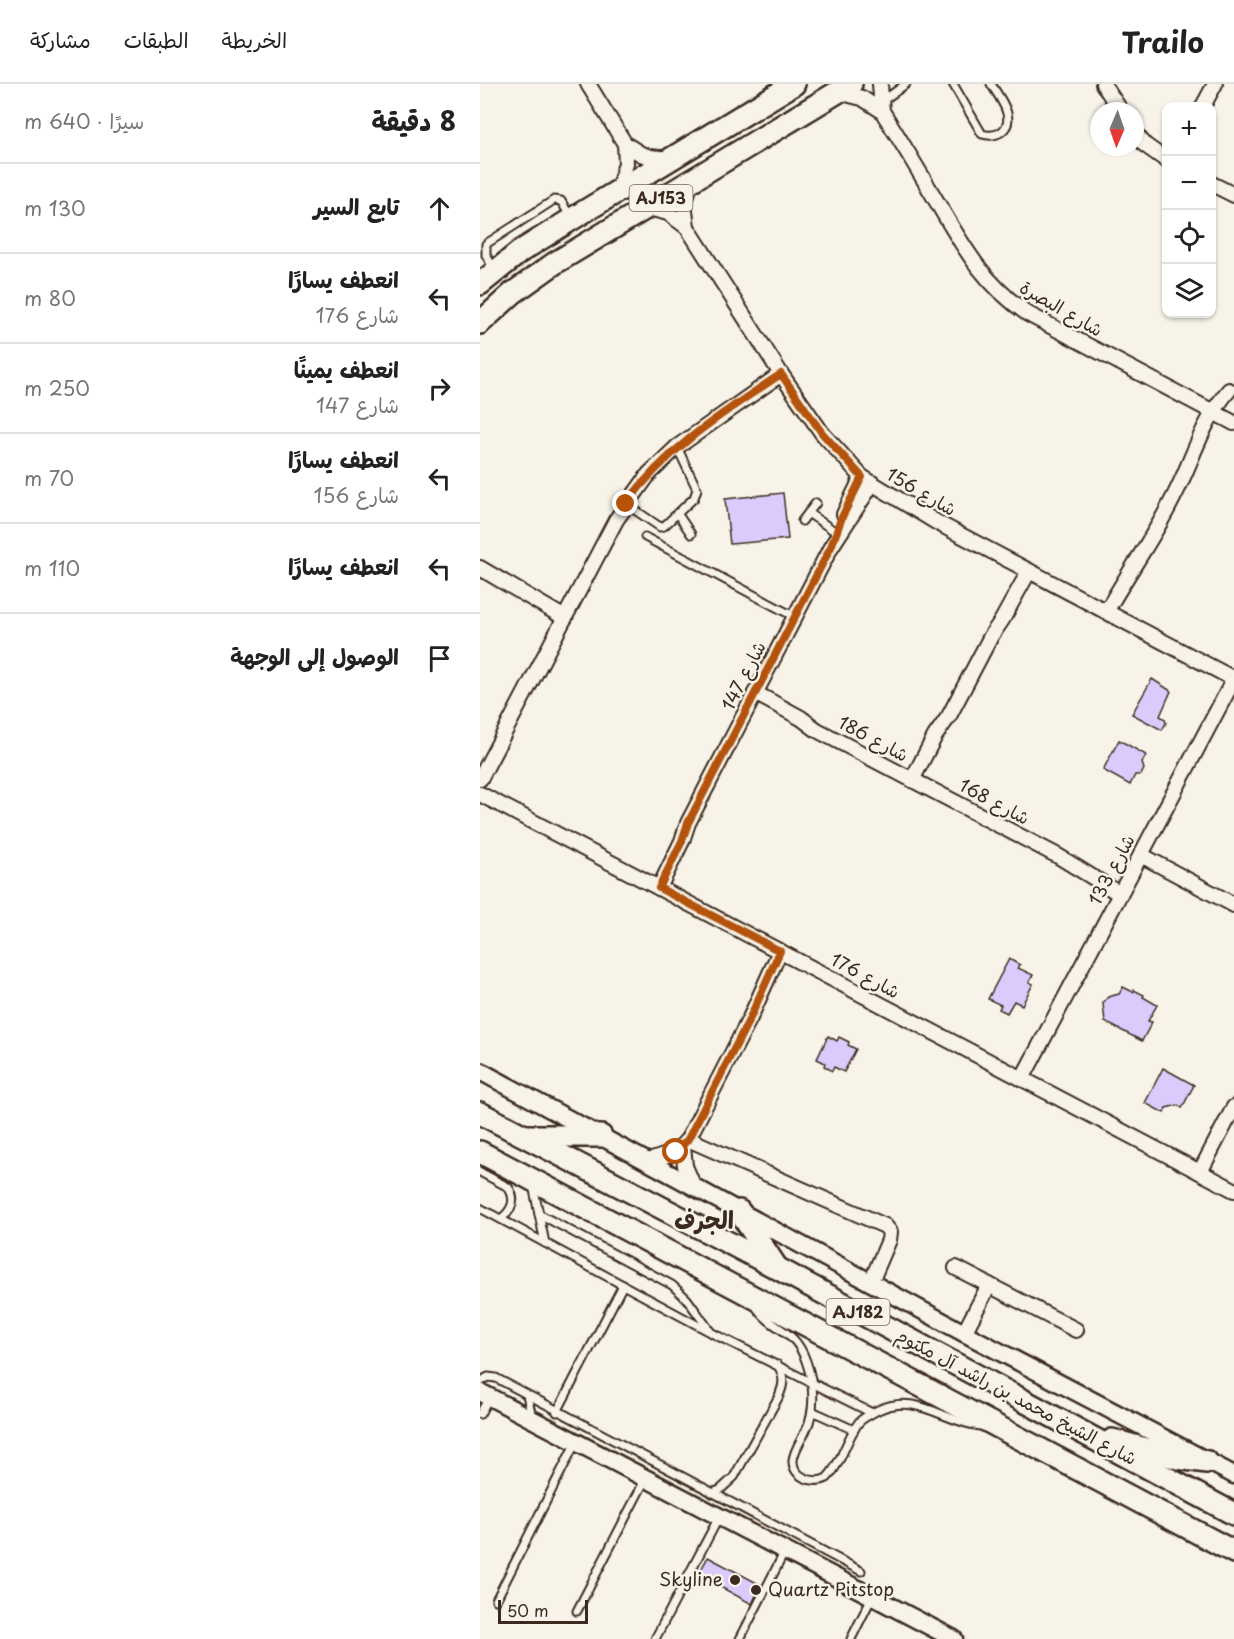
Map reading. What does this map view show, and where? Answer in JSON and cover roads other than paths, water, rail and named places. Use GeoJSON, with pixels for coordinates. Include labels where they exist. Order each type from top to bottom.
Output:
{"type":"FeatureCollection","features":[{"type":"Feature","properties":{"kind":"main road","name":"AJ153"},"geometry":{"type":"LineString","coordinates":[[486,276],[618,190],[794,84]]}},
{"type":"Feature","properties":{"kind":"main road","name":"AJ153"},"geometry":{"type":"LineString","coordinates":[[480,323],[534,277],[644,207],[845,88]]}},
{"type":"Feature","properties":{"kind":"main road","name":"شارع الشيخ محمد بن راشد آل مكتوم"},"geometry":{"type":"LineString","coordinates":[[480,1113],[777,1268],[1234,1514]]}},
{"type":"Feature","properties":{"kind":"main road"},"geometry":{"type":"LineString","coordinates":[[524,1136],[601,1136]]}},
{"type":"Feature","properties":{"kind":"main road","name":"شارع الشيخ محمد بن راشد آل مكتوم"},"geometry":{"type":"LineString","coordinates":[[480,1152],[1234,1552]]}},
{"type":"Feature","properties":{"kind":"main road"},"geometry":{"type":"LineString","coordinates":[[739,1211],[777,1268]]}},
{"type":"Feature","properties":{"kind":"main road"},"geometry":{"type":"LineString","coordinates":[[1092,1438],[1121,1441],[1163,1454],[1207,1462]]}},
{"type":"Feature","properties":{"kind":"street"},"geometry":{"type":"LineString","coordinates":[[588,84],[625,144],[641,154],[669,159]]}},
{"type":"Feature","properties":{"kind":"street"},"geometry":{"type":"LineString","coordinates":[[880,84],[881,106]]}},
{"type":"Feature","properties":{"kind":"street"},"geometry":{"type":"LineString","coordinates":[[1103,84],[1115,102]]}},
{"type":"Feature","properties":{"kind":"street"},"geometry":{"type":"LineString","coordinates":[[1205,102],[1215,84]]}},
{"type":"Feature","properties":{"kind":"street","name":"شارع البصرة"},"geometry":{"type":"LineString","coordinates":[[845,88],[881,106],[967,253],[1000,293],[1028,314],[1234,423]]}},
{"type":"Feature","properties":{"kind":"street"},"geometry":{"type":"LineString","coordinates":[[618,190],[626,163],[625,144]]}},
{"type":"Feature","properties":{"kind":"street"},"geometry":{"type":"LineString","coordinates":[[1144,144],[1162,157]]}},
{"type":"Feature","properties":{"kind":"street"},"geometry":{"type":"LineString","coordinates":[[687,227],[684,203],[692,180]]}},
{"type":"Feature","properties":{"kind":"street"},"geometry":{"type":"LineString","coordinates":[[1216,186],[1234,195]]}},
{"type":"Feature","properties":{"kind":"street","name":"شارع 156"},"geometry":{"type":"LineString","coordinates":[[644,207],[668,213],[687,227],[781,374],[822,433],[867,481],[936,522],[1234,679]]}},
{"type":"Feature","properties":{"kind":"street"},"geometry":{"type":"LineString","coordinates":[[480,779],[626,504],[649,474],[677,447],[781,374]]}},
{"type":"Feature","properties":{"kind":"street"},"geometry":{"type":"LineString","coordinates":[[1110,614],[1131,568],[1144,551],[1184,475],[1200,452],[1216,413],[1232,386]]}},
{"type":"Feature","properties":{"kind":"street","name":"شارع 147"},"geometry":{"type":"LineString","coordinates":[[831,547],[836,532],[867,481]]}},
{"type":"Feature","properties":{"kind":"street","name":"شارع 147"},"geometry":{"type":"LineString","coordinates":[[655,886],[677,839],[688,823],[867,481]]}},
{"type":"Feature","properties":{"kind":"street"},"geometry":{"type":"LineString","coordinates":[[480,568],[519,591],[567,613]]}},
{"type":"Feature","properties":{"kind":"street"},"geometry":{"type":"LineString","coordinates":[[916,782],[935,736],[949,716],[991,636],[997,616],[1025,569]]}},
{"type":"Feature","properties":{"kind":"street","name":"شارع 133"},"geometry":{"type":"LineString","coordinates":[[1022,1078],[1234,679]]}},
{"type":"Feature","properties":{"kind":"street","name":"شارع 186"},"geometry":{"type":"LineString","coordinates":[[753,698],[801,718],[817,730],[916,782]]}},
{"type":"Feature","properties":{"kind":"street","name":"شارع 168"},"geometry":{"type":"LineString","coordinates":[[916,782],[1123,889]]}},
{"type":"Feature","properties":{"kind":"street","name":"شارع 176"},"geometry":{"type":"LineString","coordinates":[[480,794],[1234,1190]]}},
{"type":"Feature","properties":{"kind":"street"},"geometry":{"type":"LineString","coordinates":[[1141,855],[1234,905]]}},
{"type":"Feature","properties":{"kind":"street"},"geometry":{"type":"LineString","coordinates":[[693,1185],[685,1166],[686,1143],[784,954]]}},
{"type":"Feature","properties":{"kind":"street"},"geometry":{"type":"LineString","coordinates":[[480,1071],[964,1333],[1234,1475]]}},
{"type":"Feature","properties":{"kind":"street"},"geometry":{"type":"LineString","coordinates":[[1200,1172],[1234,1107]]}},
{"type":"Feature","properties":{"kind":"street"},"geometry":{"type":"LineString","coordinates":[[649,1161],[667,1156],[686,1143]]}},
{"type":"Feature","properties":{"kind":"street"},"geometry":{"type":"LineString","coordinates":[[686,1143],[885,1226],[890,1232],[890,1240],[871,1282]]}},
{"type":"Feature","properties":{"kind":"street"},"geometry":{"type":"LineString","coordinates":[[956,1268],[1076,1330]]}},
{"type":"Feature","properties":{"kind":"street"},"geometry":{"type":"LineString","coordinates":[[964,1333],[989,1285]]}},
{"type":"Feature","properties":{"kind":"street"},"geometry":{"type":"LineString","coordinates":[[483,1390],[532,1420],[872,1597],[934,1635],[954,1639]]}},
{"type":"Feature","properties":{"kind":"lane"},"geometry":{"type":"LineString","coordinates":[[881,106],[906,84]]}},
{"type":"Feature","properties":{"kind":"lane"},"geometry":{"type":"LineString","coordinates":[[955,85],[982,134],[988,136],[1003,131],[1009,117],[991,84]]}},
{"type":"Feature","properties":{"kind":"lane"},"geometry":{"type":"LineString","coordinates":[[626,504],[657,527],[664,526],[694,498],[697,492],[677,447]]}},
{"type":"Feature","properties":{"kind":"lane"},"geometry":{"type":"LineString","coordinates":[[802,521],[816,503]]}},
{"type":"Feature","properties":{"kind":"lane"},"geometry":{"type":"LineString","coordinates":[[677,513],[691,534]]}},
{"type":"Feature","properties":{"kind":"lane"},"geometry":{"type":"LineString","coordinates":[[808,513],[836,532]]}},
{"type":"Feature","properties":{"kind":"lane"},"geometry":{"type":"LineString","coordinates":[[645,537],[795,617]]}},
{"type":"Feature","properties":{"kind":"lane"},"geometry":{"type":"LineString","coordinates":[[480,1172],[508,1187],[511,1192],[512,1207],[501,1220]]}},
{"type":"Feature","properties":{"kind":"lane"},"geometry":{"type":"LineString","coordinates":[[532,1180],[545,1243]]}},
{"type":"Feature","properties":{"kind":"lane"},"geometry":{"type":"LineString","coordinates":[[480,1208],[712,1333],[872,1413]]}},
{"type":"Feature","properties":{"kind":"lane"},"geometry":{"type":"LineString","coordinates":[[539,1214],[672,1286],[687,1299],[712,1333]]}},
{"type":"Feature","properties":{"kind":"lane"},"geometry":{"type":"LineString","coordinates":[[557,1412],[623,1285]]}},
{"type":"Feature","properties":{"kind":"lane"},"geometry":{"type":"LineString","coordinates":[[752,1297],[763,1315],[789,1334],[797,1343],[806,1359],[811,1381],[812,1411],[793,1461],[798,1473],[809,1479],[818,1482],[831,1475],[854,1430],[863,1419],[872,1413],[895,1405],[918,1405],[961,1422],[995,1426]]}},
{"type":"Feature","properties":{"kind":"lane"},"geometry":{"type":"LineString","coordinates":[[712,1493],[720,1490],[734,1477],[778,1398],[784,1385],[783,1374],[778,1365]]}},
{"type":"Feature","properties":{"kind":"lane"},"geometry":{"type":"LineString","coordinates":[[480,1414],[483,1390],[488,1377],[496,1378],[861,1571]]}},
{"type":"Feature","properties":{"kind":"lane"},"geometry":{"type":"LineString","coordinates":[[527,1395],[532,1420]]}},
{"type":"Feature","properties":{"kind":"lane"},"geometry":{"type":"LineString","coordinates":[[812,1411],[854,1430]]}},
{"type":"Feature","properties":{"kind":"lane"},"geometry":{"type":"LineString","coordinates":[[496,1600],[576,1442]]}},
{"type":"Feature","properties":{"kind":"lane"},"geometry":{"type":"LineString","coordinates":[[577,1611],[646,1479]]}},
{"type":"Feature","properties":{"kind":"lane"},"geometry":{"type":"LineString","coordinates":[[655,1639],[719,1517]]}},
{"type":"Feature","properties":{"kind":"lane"},"geometry":{"type":"LineString","coordinates":[[740,1639],[779,1548],[772,1524]]}},
{"type":"Feature","properties":{"kind":"lane"},"geometry":{"type":"LineString","coordinates":[[851,1639],[872,1597]]}},
{"type":"Feature","properties":{"kind":"place","name":"Skyline"},"geometry":{"type":"Point","coordinates":[735,1580]}},
{"type":"Feature","properties":{"kind":"place","name":"Quartz Pitstop"},"geometry":{"type":"Point","coordinates":[756,1590]}},
{"type":"Feature","properties":{"kind":"district","name":"الجرف"},"geometry":{"type":"Point","coordinates":[704,1221]}}]}
